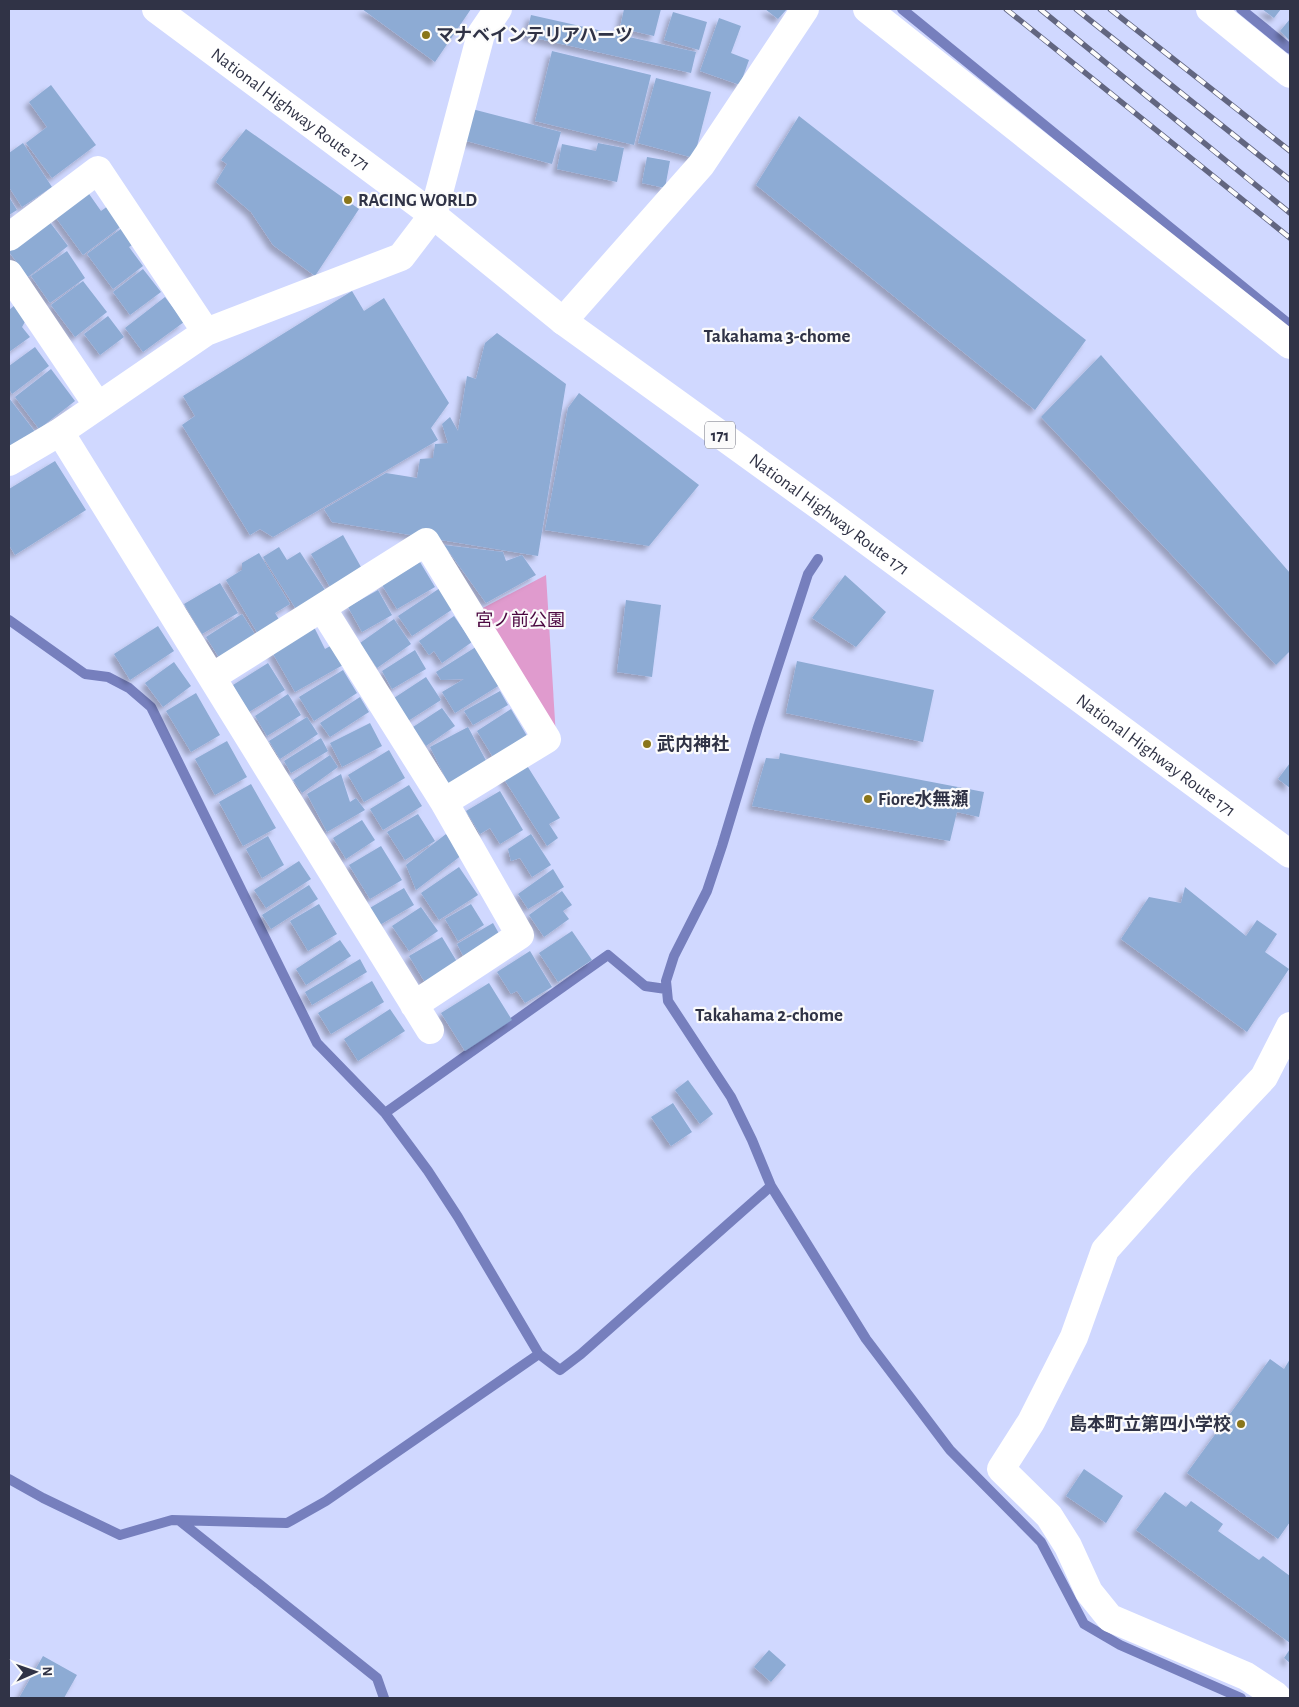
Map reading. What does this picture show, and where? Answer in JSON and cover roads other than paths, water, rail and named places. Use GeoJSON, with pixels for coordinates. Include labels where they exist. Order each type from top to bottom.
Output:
{"type":"FeatureCollection","features":[{"type":"Feature","properties":{"kind":"main road","name":"National Highway Route 171"},"geometry":{"type":"LineString","coordinates":[[156,9],[433,215],[563,321],[838,520],[1290,854]]}},
{"type":"Feature","properties":{"kind":"main road"},"geometry":{"type":"LineString","coordinates":[[9,462],[60,432],[206,332],[401,257],[433,215],[481,34],[498,9]]}},
{"type":"Feature","properties":{"kind":"main road"},"geometry":{"type":"LineString","coordinates":[[563,321],[701,164],[805,9]]}},
{"type":"Feature","properties":{"kind":"main road"},"geometry":{"type":"LineString","coordinates":[[867,9],[1290,345]]}},
{"type":"Feature","properties":{"kind":"main road"},"geometry":{"type":"LineString","coordinates":[[1210,9],[1290,74]]}},
{"type":"Feature","properties":{"kind":"main road"},"geometry":{"type":"LineString","coordinates":[[9,237],[98,170],[206,332]]}},
{"type":"Feature","properties":{"kind":"main road"},"geometry":{"type":"LineString","coordinates":[[9,274],[98,406]]}},
{"type":"Feature","properties":{"kind":"main road"},"geometry":{"type":"LineString","coordinates":[[60,432],[430,1030]]}},
{"type":"Feature","properties":{"kind":"main road"},"geometry":{"type":"LineString","coordinates":[[212,677],[426,542],[547,739],[444,802]]}},
{"type":"Feature","properties":{"kind":"main road"},"geometry":{"type":"LineString","coordinates":[[322,608],[444,802],[520,935],[414,1005]]}},
{"type":"Feature","properties":{"kind":"main road"},"geometry":{"type":"LineString","coordinates":[[1278,1698],[1246,1676],[1110,1618],[1089,1592],[1068,1546],[1049,1516],[1001,1470],[1031,1422],[1074,1337],[1106,1250],[1181,1165],[1264,1077],[1290,1026]]}},
{"type":"Feature","properties":{"kind":"waterway"},"geometry":{"type":"LineString","coordinates":[[902,9],[1290,325]]}},
{"type":"Feature","properties":{"kind":"waterway"},"geometry":{"type":"LineString","coordinates":[[1241,9],[1290,49]]}},
{"type":"Feature","properties":{"kind":"waterway"},"geometry":{"type":"LineString","coordinates":[[771,1186],[752,1140],[731,1097],[668,1001],[666,981],[674,956],[707,891],[808,574],[818,559]]}},
{"type":"Feature","properties":{"kind":"waterway"},"geometry":{"type":"LineString","coordinates":[[9,620],[85,674],[108,677],[129,688],[151,707],[317,1043],[385,1113],[428,1171],[458,1217],[539,1354]]}},
{"type":"Feature","properties":{"kind":"waterway"},"geometry":{"type":"LineString","coordinates":[[385,1113],[608,955],[645,986],[666,989]]}},
{"type":"Feature","properties":{"kind":"waterway"},"geometry":{"type":"LineString","coordinates":[[9,1479],[43,1498],[120,1535],[172,1520],[287,1523],[326,1501],[539,1354],[560,1370],[581,1354],[771,1186],[866,1339],[950,1450],[1041,1542],[1084,1624],[1120,1645],[1241,1698]]}},
{"type":"Feature","properties":{"kind":"waterway"},"geometry":{"type":"LineString","coordinates":[[180,1521],[377,1678],[384,1698]]}},
{"type":"Feature","properties":{"kind":"railway"},"geometry":{"type":"LineString","coordinates":[[1006,9],[1290,238]]}},
{"type":"Feature","properties":{"kind":"railway"},"geometry":{"type":"LineString","coordinates":[[1040,9],[1290,213]]}},
{"type":"Feature","properties":{"kind":"railway"},"geometry":{"type":"LineString","coordinates":[[1076,9],[1290,180]]}},
{"type":"Feature","properties":{"kind":"railway"},"geometry":{"type":"LineString","coordinates":[[1110,9],[1290,151]]}},
{"type":"Feature","properties":{"kind":"place","name":"マナベインテリアハーツ"},"geometry":{"type":"Point","coordinates":[426,35]}},
{"type":"Feature","properties":{"kind":"place","name":"RACING WORLD"},"geometry":{"type":"Point","coordinates":[348,200]}},
{"type":"Feature","properties":{"kind":"place","name":"武内神社"},"geometry":{"type":"Point","coordinates":[647,744]}},
{"type":"Feature","properties":{"kind":"place","name":"Fiore水無瀬"},"geometry":{"type":"Point","coordinates":[868,799]}},
{"type":"Feature","properties":{"kind":"place","name":"島本町立第四小学校"},"geometry":{"type":"Point","coordinates":[1241,1424]}},
{"type":"Feature","properties":{"kind":"district","name":"Takahama 3-chome"},"geometry":{"type":"Point","coordinates":[777,335]}},
{"type":"Feature","properties":{"kind":"district","name":"Takahama 2-chome"},"geometry":{"type":"Point","coordinates":[769,1014]}},
{"type":"Feature","properties":{"kind":"park label","name":"宮ノ前公園"},"geometry":{"type":"Point","coordinates":[520,620]}}]}
